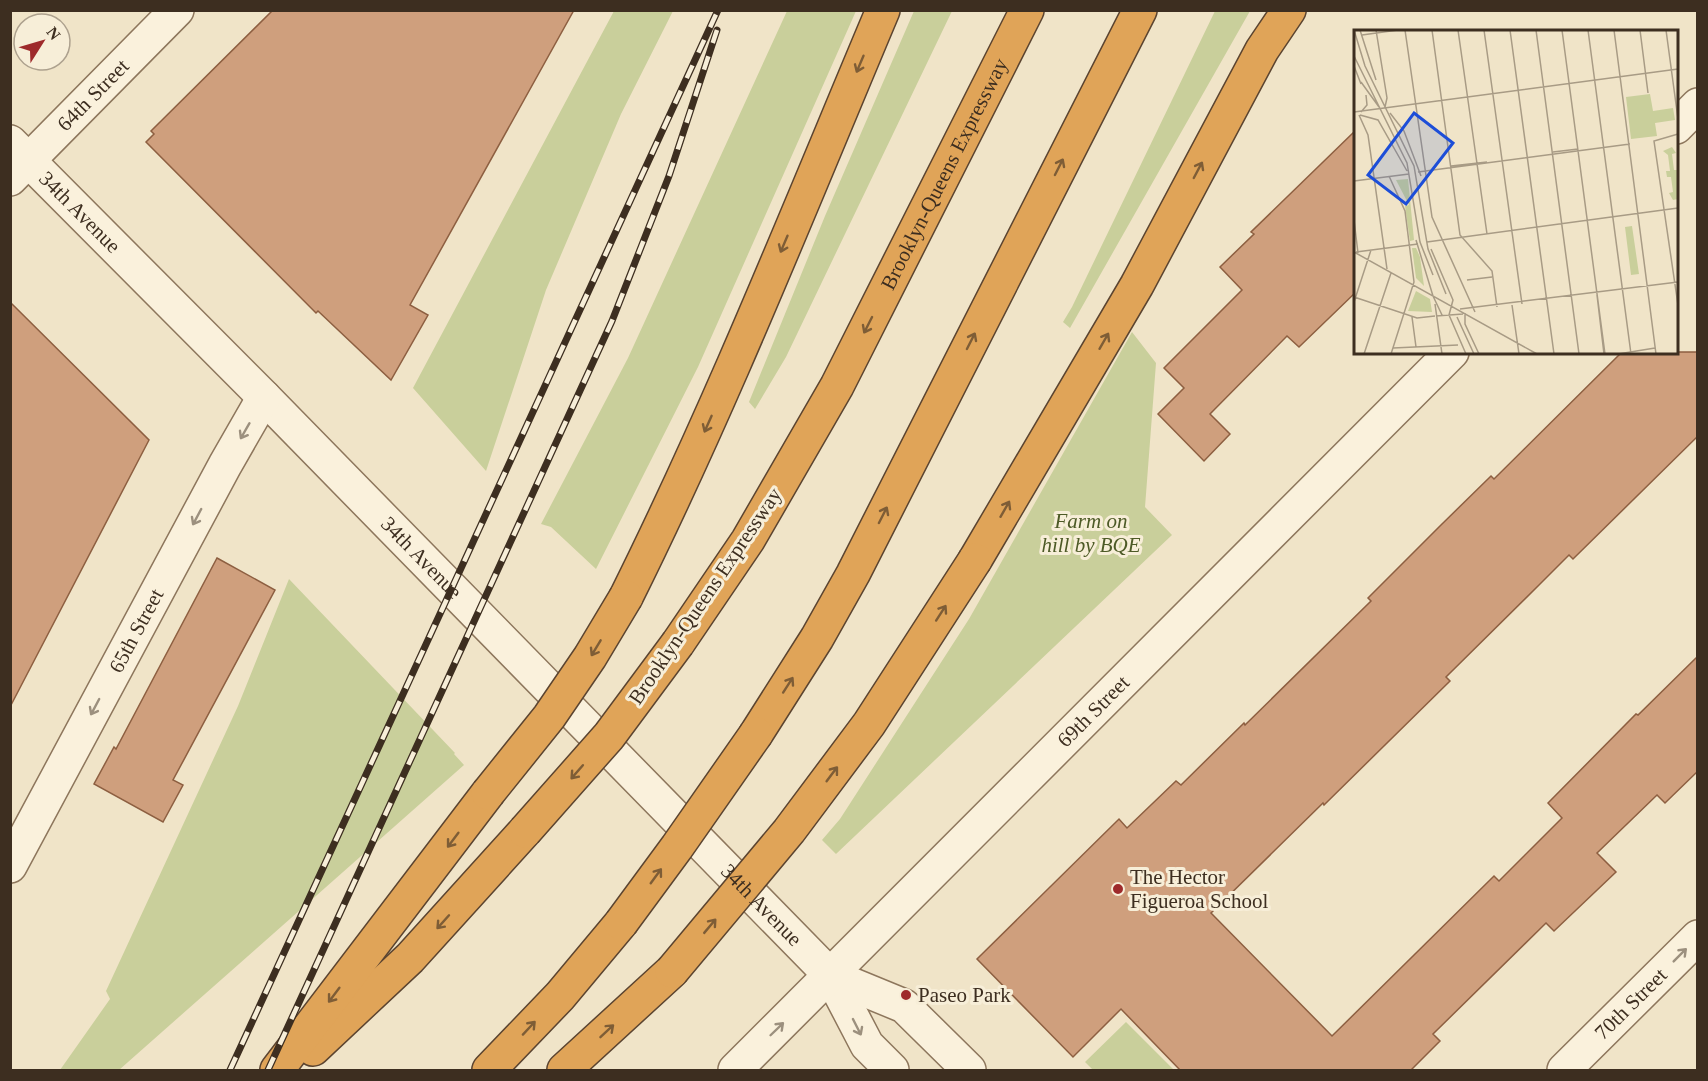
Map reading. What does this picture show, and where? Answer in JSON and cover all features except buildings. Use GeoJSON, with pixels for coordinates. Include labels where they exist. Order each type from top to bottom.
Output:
{"type":"FeatureCollection","features":[{"type":"Feature","properties":{"kind":"highway"},"geometry":{"type":"LineString","coordinates":[[277,1071],[488,793],[549,717],[590,657],[626,597],[689,468],[883,10]]}},
{"type":"Feature","properties":{"kind":"highway","name":"Brooklyn-Queens Expressway"},"geometry":{"type":"LineString","coordinates":[[289,1071],[410,958],[609,736],[678,643],[748,540],[837,386],[1027,10]]}},
{"type":"Feature","properties":{"kind":"highway"},"geometry":{"type":"LineString","coordinates":[[489,1071],[560,996],[621,923],[756,734],[817,638],[869,543],[1140,10]]}},
{"type":"Feature","properties":{"kind":"highway"},"geometry":{"type":"LineString","coordinates":[[1262,50],[1278,10]]}},
{"type":"Feature","properties":{"kind":"highway"},"geometry":{"type":"LineString","coordinates":[[564,1071],[672,971],[789,831],[869,724],[975,560],[1137,285],[1262,50],[1288,10]]}},
{"type":"Feature","properties":{"kind":"street","name":"64th Street"},"geometry":{"type":"LineString","coordinates":[[16,160],[177,10]]}},
{"type":"Feature","properties":{"kind":"street"},"geometry":{"type":"LineString","coordinates":[[1678,126],[1698,105]]}},
{"type":"Feature","properties":{"kind":"street","name":"34th Avenue"},"geometry":{"type":"LineString","coordinates":[[16,160],[264,396],[831,976],[867,1045],[892,1071]]}},
{"type":"Feature","properties":{"kind":"street","name":"69th Street"},"geometry":{"type":"LineString","coordinates":[[735,1071],[1450,354]]}},
{"type":"Feature","properties":{"kind":"street","name":"65th Street"},"geometry":{"type":"LineString","coordinates":[[10,866],[264,396]]}},
{"type":"Feature","properties":{"kind":"street","name":"70th Street"},"geometry":{"type":"LineString","coordinates":[[1564,1071],[1698,937]]}},
{"type":"Feature","properties":{"kind":"street","name":"34th Avenue"},"geometry":{"type":"LineString","coordinates":[[831,976],[904,1006],[969,1071]]}},
{"type":"Feature","properties":{"kind":"green space"},"geometry":{"type":"Polygon","coordinates":[[[614,11],[673,11],[621,114],[546,290],[486,471],[413,388],[614,11]]]}},
{"type":"Feature","properties":{"kind":"green space"},"geometry":{"type":"Polygon","coordinates":[[[787,11],[856,11],[698,367],[596,569],[551,527],[541,524],[628,358],[787,11]]]}},
{"type":"Feature","properties":{"kind":"green space"},"geometry":{"type":"Polygon","coordinates":[[[914,11],[952,11],[786,357],[755,409],[749,402],[825,216],[914,11]]]}},
{"type":"Feature","properties":{"kind":"green space"},"geometry":{"type":"Polygon","coordinates":[[[1215,11],[1250,11],[1070,328],[1063,322],[1215,11]]]}},
{"type":"Feature","properties":{"kind":"green space","name":"Farm on hill by BQE"},"geometry":{"type":"Polygon","coordinates":[[[1132,332],[1156,363],[1145,507],[1172,535],[836,854],[822,840],[840,819],[969,619],[1132,332]]]}},
{"type":"Feature","properties":{"kind":"green space"},"geometry":{"type":"Polygon","coordinates":[[[289,579],[464,765],[119,1070],[60,1070],[110,999],[106,991],[238,706],[289,579]]]}},
{"type":"Feature","properties":{"kind":"green space"},"geometry":{"type":"Polygon","coordinates":[[[1126,1022],[1174,1070],[1093,1070],[1085,1062],[1126,1022]]]}},
{"type":"Feature","properties":{"kind":"railway"},"geometry":{"type":"LineString","coordinates":[[230,1070],[718,10]]}},
{"type":"Feature","properties":{"kind":"railway"},"geometry":{"type":"LineString","coordinates":[[268,1070],[612,321],[669,176],[717,30]]}},
{"type":"Feature","properties":{"kind":"place","name":"The Hector Figueroa School"},"geometry":{"type":"Point","coordinates":[1118,889]}},
{"type":"Feature","properties":{"kind":"place","name":"Paseo Park"},"geometry":{"type":"Point","coordinates":[906,995]}}]}
